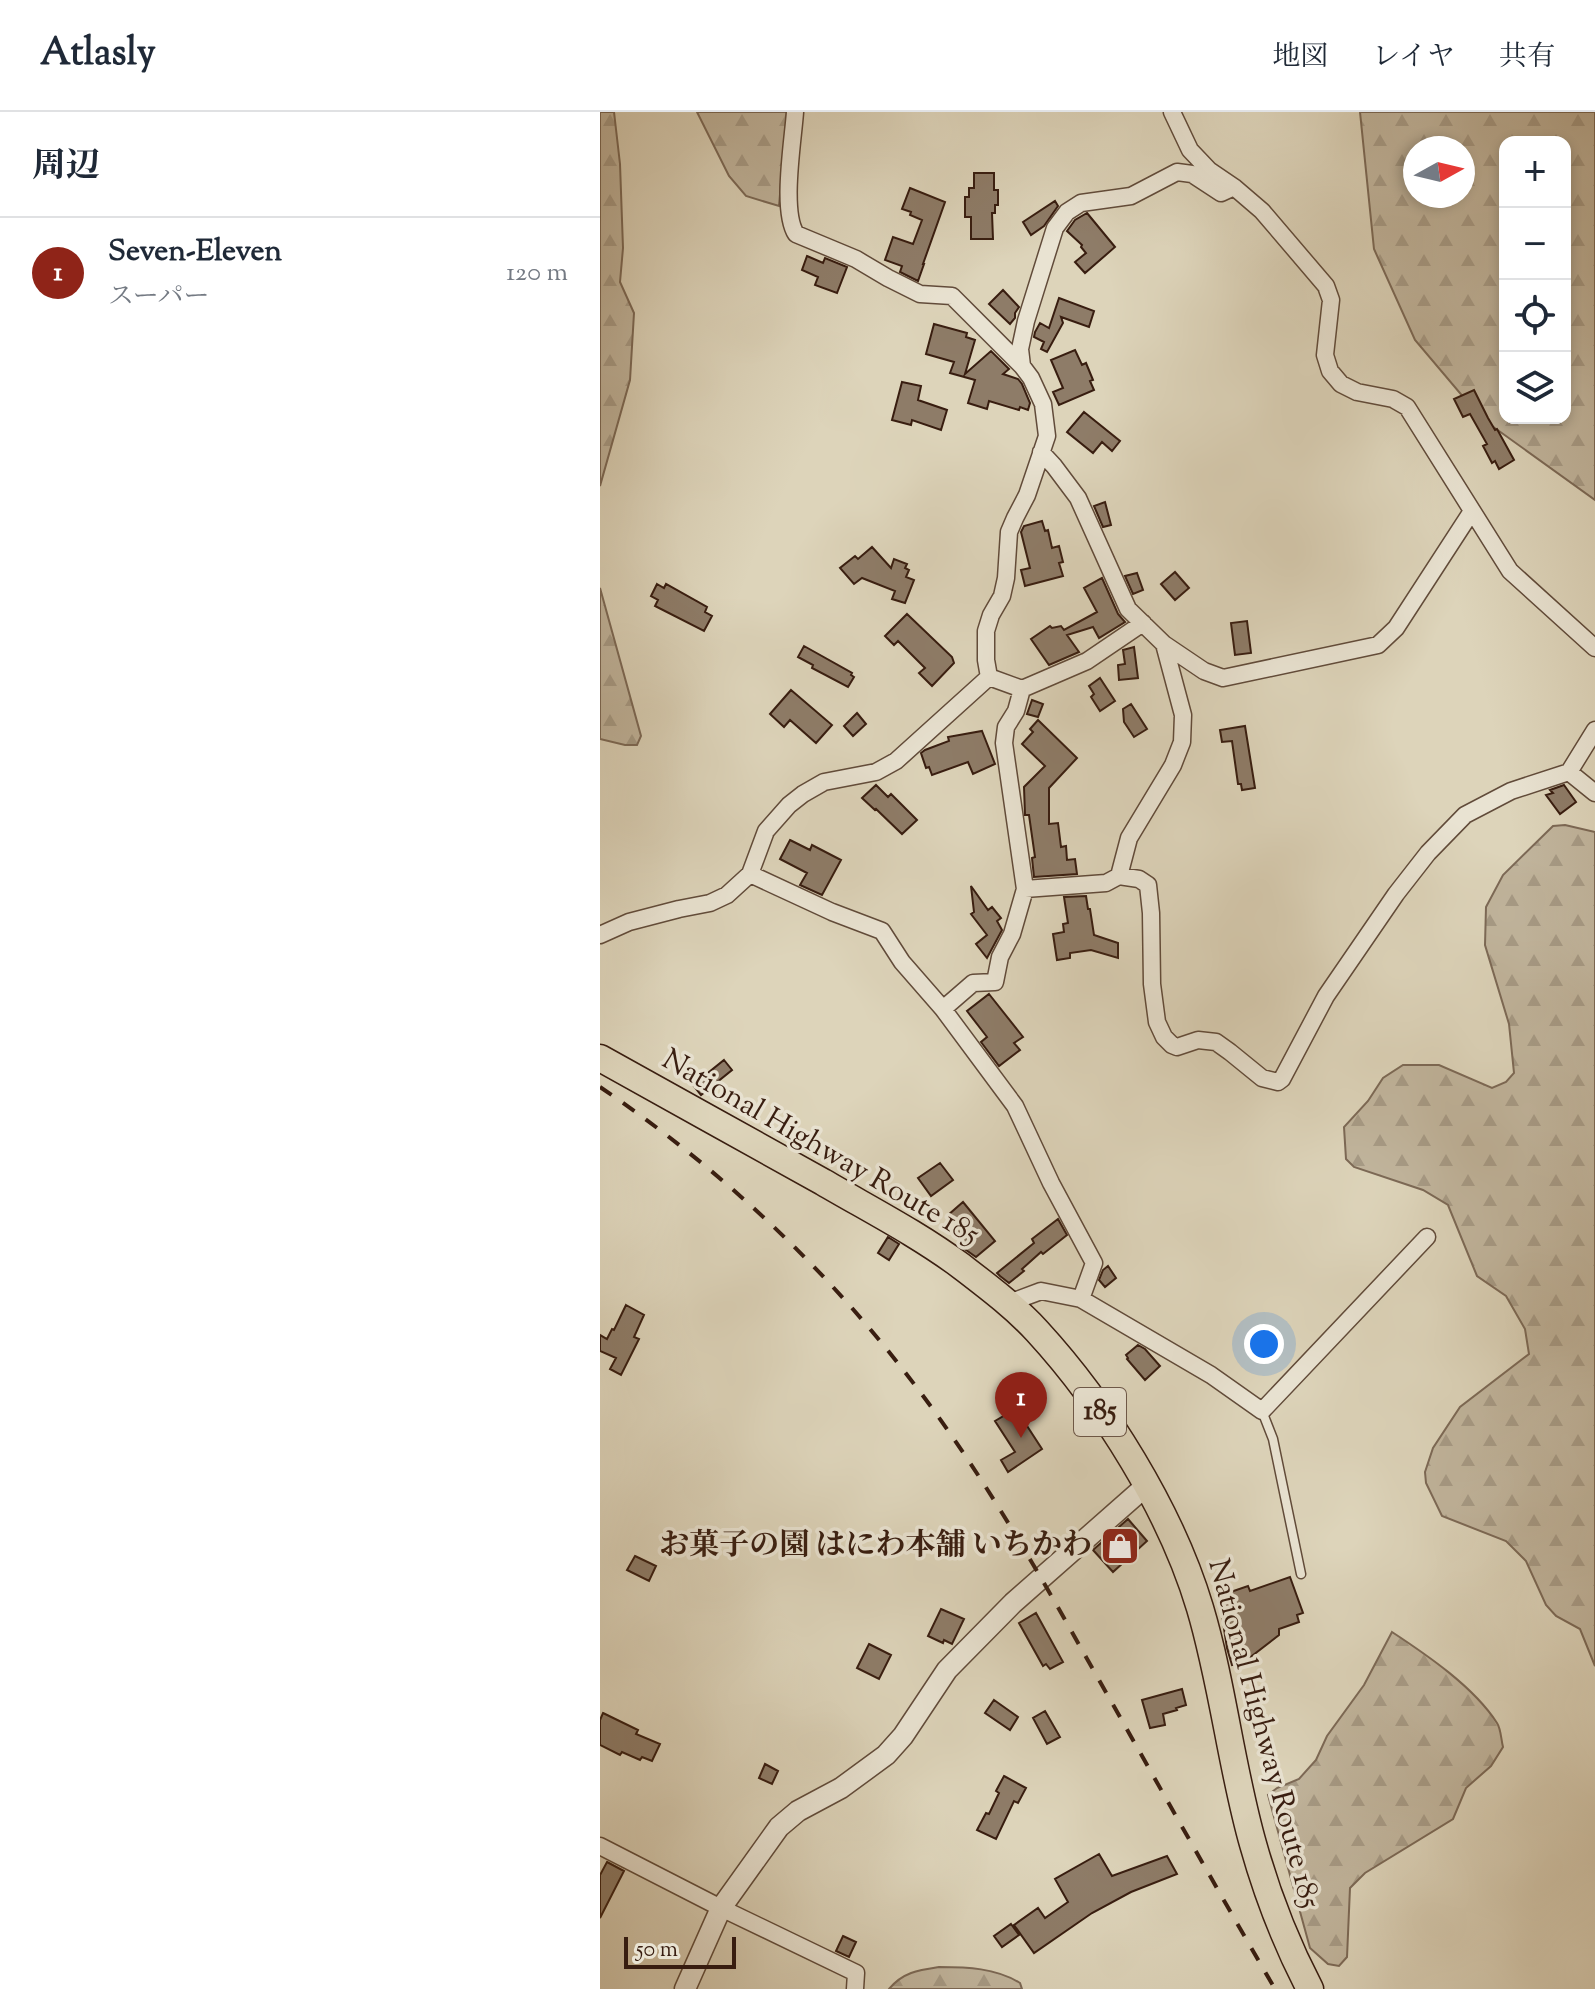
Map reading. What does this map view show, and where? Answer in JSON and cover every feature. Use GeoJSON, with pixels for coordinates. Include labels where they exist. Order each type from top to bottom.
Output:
{"type":"FeatureCollection","features":[{"type":"Feature","properties":{"kind":"highway","name":"National Highway Route 185"},"geometry":{"type":"LineString","coordinates":[[600,1058],[888,1219],[959,1264],[1035,1330],[1075,1378],[1147,1485],[1181,1555],[1209,1640],[1253,1842],[1271,1901],[1310,1989]]}},
{"type":"Feature","properties":{"kind":"street"},"geometry":{"type":"LineString","coordinates":[[795,112],[789,198],[792,228],[796,234],[856,259],[920,294],[952,296],[1022,366],[1043,404],[1047,436],[1027,495],[1009,532],[1002,596],[986,631],[989,677]]}},
{"type":"Feature","properties":{"kind":"street"},"geometry":{"type":"LineString","coordinates":[[1172,112],[1190,150],[1209,170],[1262,211],[1326,286],[1331,300],[1325,355],[1330,371],[1341,384],[1357,392],[1393,399],[1407,407],[1510,571],[1595,648]]}},
{"type":"Feature","properties":{"kind":"street"},"geometry":{"type":"LineString","coordinates":[[1022,366],[1020,349],[1026,321],[1055,228],[1067,212],[1081,203],[1131,196],[1177,172],[1192,174],[1221,193],[1234,187]]}},
{"type":"Feature","properties":{"kind":"street"},"geometry":{"type":"LineString","coordinates":[[1041,452],[1078,498],[1128,609],[1164,644],[1204,671],[1223,678],[1378,645],[1396,628],[1472,511]]}},
{"type":"Feature","properties":{"kind":"street"},"geometry":{"type":"LineString","coordinates":[[989,677],[1022,689],[1087,661],[1143,623]]}},
{"type":"Feature","properties":{"kind":"street"},"geometry":{"type":"LineString","coordinates":[[1119,876],[1129,838],[1173,765],[1182,742],[1183,715],[1164,644]]}},
{"type":"Feature","properties":{"kind":"street"},"geometry":{"type":"LineString","coordinates":[[600,935],[629,922],[710,903],[727,895],[750,874],[766,831],[789,805],[824,782],[876,772],[896,761],[989,677]]}},
{"type":"Feature","properties":{"kind":"street"},"geometry":{"type":"LineString","coordinates":[[943,1009],[973,983],[995,982],[1000,957],[1012,934],[1025,889],[1004,743],[1006,727],[1016,711],[1022,689]]}},
{"type":"Feature","properties":{"kind":"street"},"geometry":{"type":"LineString","coordinates":[[1025,889],[1106,883],[1119,876],[1139,879],[1148,885],[1152,984],[1157,1022],[1164,1037],[1177,1047],[1198,1040],[1216,1042],[1262,1078],[1278,1082],[1326,996],[1428,853],[1465,815],[1511,791],[1569,772],[1595,730]]}},
{"type":"Feature","properties":{"kind":"street"},"geometry":{"type":"LineString","coordinates":[[1569,772],[1595,793]]}},
{"type":"Feature","properties":{"kind":"street"},"geometry":{"type":"LineString","coordinates":[[750,874],[882,931],[902,962],[943,1009],[1015,1106],[1051,1183],[1094,1263],[1081,1299]]}},
{"type":"Feature","properties":{"kind":"street"},"geometry":{"type":"LineString","coordinates":[[1006,1304],[1041,1291],[1081,1299],[1211,1375],[1262,1411],[1427,1237]]}},
{"type":"Feature","properties":{"kind":"street"},"geometry":{"type":"LineString","coordinates":[[685,1989],[721,1908],[779,1827],[798,1811],[823,1799],[886,1755],[903,1736],[947,1670],[1013,1603],[1147,1485]]}},
{"type":"Feature","properties":{"kind":"street"},"geometry":{"type":"LineString","coordinates":[[600,1846],[856,1973],[855,1989]]}},
{"type":"Feature","properties":{"kind":"lane"},"geometry":{"type":"LineString","coordinates":[[1262,1411],[1273,1439],[1301,1574]]}},
{"type":"Feature","properties":{"kind":"green space"},"geometry":{"type":"Polygon","coordinates":[[[600,112],[614,112],[620,164],[623,248],[620,282],[634,313],[630,380],[600,486],[600,112]]]}},
{"type":"Feature","properties":{"kind":"green space"},"geometry":{"type":"Polygon","coordinates":[[[697,112],[787,112],[779,206],[746,196],[729,176],[697,112]]]}},
{"type":"Feature","properties":{"kind":"green space"},"geometry":{"type":"Polygon","coordinates":[[[1360,112],[1595,112],[1595,500],[1481,418],[1415,340],[1374,249],[1360,112]]]}},
{"type":"Feature","properties":{"kind":"green space"},"geometry":{"type":"Polygon","coordinates":[[[600,588],[641,736],[637,745],[600,739],[600,588]]]}},
{"type":"Feature","properties":{"kind":"green space"},"geometry":{"type":"Polygon","coordinates":[[[1565,825],[1595,832],[1595,1666],[1580,1629],[1556,1616],[1546,1605],[1526,1561],[1506,1541],[1442,1516],[1426,1483],[1425,1472],[1433,1448],[1460,1407],[1529,1354],[1525,1329],[1506,1296],[1477,1276],[1448,1205],[1423,1190],[1354,1167],[1346,1159],[1344,1127],[1368,1101],[1383,1078],[1403,1065],[1439,1065],[1492,1088],[1506,1082],[1514,1073],[1509,1024],[1485,945],[1486,907],[1503,875],[1553,826],[1565,825]]]}},
{"type":"Feature","properties":{"kind":"green space"},"geometry":{"type":"Polygon","coordinates":[[[1392,1632],[1435,1661],[1476,1697],[1498,1725],[1503,1747],[1491,1766],[1466,1788],[1453,1819],[1365,1873],[1350,1888],[1347,1957],[1339,1966],[1328,1964],[1310,1948],[1268,1795],[1299,1779],[1316,1760],[1327,1736],[1364,1685],[1392,1632]]]}},
{"type":"Feature","properties":{"kind":"green space"},"geometry":{"type":"Polygon","coordinates":[[[939,1967],[991,1971],[1020,1983],[1022,1989],[889,1989],[906,1975],[939,1967]]]}},
{"type":"Feature","properties":{"kind":"building"},"geometry":{"type":"Polygon","coordinates":[[[974,173],[994,173],[998,205],[992,213],[993,239],[971,239],[971,217],[965,217],[965,197],[969,197],[969,188],[974,188],[974,173]]]}},
{"type":"Feature","properties":{"kind":"building"},"geometry":{"type":"Polygon","coordinates":[[[910,188],[945,202],[918,281],[900,272],[902,266],[885,260],[893,237],[913,244],[922,220],[902,209],[910,188]]]}},
{"type":"Feature","properties":{"kind":"building"},"geometry":{"type":"Polygon","coordinates":[[[1055,201],[1058,206],[1044,226],[1031,235],[1023,222],[1055,201]]]}},
{"type":"Feature","properties":{"kind":"building"},"geometry":{"type":"Polygon","coordinates":[[[1087,213],[1115,247],[1085,273],[1075,262],[1086,253],[1067,231],[1075,220],[1087,213]]]}},
{"type":"Feature","properties":{"kind":"building"},"geometry":{"type":"Polygon","coordinates":[[[807,256],[823,263],[825,258],[847,267],[837,293],[815,285],[818,277],[802,270],[807,256]]]}},
{"type":"Feature","properties":{"kind":"building"},"geometry":{"type":"Polygon","coordinates":[[[1003,290],[1019,307],[1010,324],[989,304],[1003,290]]]}},
{"type":"Feature","properties":{"kind":"building"},"geometry":{"type":"Polygon","coordinates":[[[1059,298],[1094,311],[1089,327],[1061,317],[1063,323],[1047,352],[1041,349],[1044,342],[1034,337],[1035,332],[1040,323],[1049,328],[1059,298]]]}},
{"type":"Feature","properties":{"kind":"building"},"geometry":{"type":"Polygon","coordinates":[[[934,324],[967,333],[966,337],[975,340],[965,374],[991,351],[1009,369],[1003,374],[1018,379],[1022,384],[1030,403],[1028,410],[989,401],[987,409],[968,403],[975,380],[950,373],[954,362],[926,354],[934,324]]]}},
{"type":"Feature","properties":{"kind":"building"},"geometry":{"type":"Polygon","coordinates":[[[1075,350],[1082,365],[1086,363],[1094,390],[1059,405],[1053,392],[1063,388],[1051,360],[1075,350]]]}},
{"type":"Feature","properties":{"kind":"building"},"geometry":{"type":"Polygon","coordinates":[[[902,382],[921,386],[918,400],[947,410],[941,430],[912,420],[911,425],[892,420],[902,382]]]}},
{"type":"Feature","properties":{"kind":"building"},"geometry":{"type":"Polygon","coordinates":[[[1474,390],[1514,460],[1499,469],[1483,446],[1487,444],[1470,414],[1463,417],[1454,399],[1474,390]]]}},
{"type":"Feature","properties":{"kind":"building"},"geometry":{"type":"Polygon","coordinates":[[[1084,412],[1120,441],[1112,451],[1102,442],[1093,453],[1067,432],[1084,412]]]}},
{"type":"Feature","properties":{"kind":"building"},"geometry":{"type":"Polygon","coordinates":[[[1105,502],[1111,525],[1103,527],[1094,506],[1105,502]]]}},
{"type":"Feature","properties":{"kind":"building"},"geometry":{"type":"Polygon","coordinates":[[[1042,521],[1045,531],[1048,530],[1052,548],[1059,546],[1063,576],[1025,586],[1021,570],[1030,568],[1021,532],[1024,526],[1042,521]]]}},
{"type":"Feature","properties":{"kind":"building"},"geometry":{"type":"Polygon","coordinates":[[[872,547],[891,568],[894,559],[907,564],[905,568],[909,570],[906,577],[914,580],[905,603],[892,599],[895,591],[862,578],[854,584],[840,568],[872,547]]]}},
{"type":"Feature","properties":{"kind":"building"},"geometry":{"type":"Polygon","coordinates":[[[1175,572],[1189,588],[1175,600],[1161,584],[1175,572]]]}},
{"type":"Feature","properties":{"kind":"building"},"geometry":{"type":"Polygon","coordinates":[[[1137,573],[1143,590],[1133,594],[1125,576],[1137,573]]]}},
{"type":"Feature","properties":{"kind":"building"},"geometry":{"type":"Polygon","coordinates":[[[1102,578],[1118,614],[1125,622],[1099,638],[1093,627],[1067,635],[1079,652],[1049,665],[1031,639],[1050,626],[1061,626],[1064,630],[1097,612],[1084,588],[1102,578]]]}},
{"type":"Feature","properties":{"kind":"building"},"geometry":{"type":"Polygon","coordinates":[[[657,584],[664,588],[666,584],[707,607],[705,612],[712,616],[704,631],[655,606],[658,600],[651,596],[657,584]]]}},
{"type":"Feature","properties":{"kind":"building"},"geometry":{"type":"Polygon","coordinates":[[[907,614],[952,657],[954,663],[932,686],[919,673],[925,668],[898,641],[894,645],[885,636],[907,614]]]}},
{"type":"Feature","properties":{"kind":"building"},"geometry":{"type":"Polygon","coordinates":[[[1247,621],[1251,653],[1235,655],[1231,623],[1247,621]]]}},
{"type":"Feature","properties":{"kind":"building"},"geometry":{"type":"Polygon","coordinates":[[[804,646],[852,673],[854,677],[848,687],[798,657],[804,646]]]}},
{"type":"Feature","properties":{"kind":"building"},"geometry":{"type":"Polygon","coordinates":[[[1134,647],[1138,678],[1119,680],[1118,665],[1125,664],[1123,650],[1134,647]]]}},
{"type":"Feature","properties":{"kind":"building"},"geometry":{"type":"Polygon","coordinates":[[[1100,678],[1115,701],[1100,711],[1091,697],[1094,694],[1089,686],[1100,678]]]}},
{"type":"Feature","properties":{"kind":"building"},"geometry":{"type":"Polygon","coordinates":[[[791,690],[832,725],[816,743],[790,720],[784,727],[770,714],[791,690]]]}},
{"type":"Feature","properties":{"kind":"building"},"geometry":{"type":"Polygon","coordinates":[[[1032,700],[1043,704],[1038,717],[1027,714],[1032,700]]]}},
{"type":"Feature","properties":{"kind":"building"},"geometry":{"type":"Polygon","coordinates":[[[1131,704],[1147,729],[1134,737],[1124,722],[1123,709],[1131,704]]]}},
{"type":"Feature","properties":{"kind":"building"},"geometry":{"type":"Polygon","coordinates":[[[857,713],[866,724],[853,736],[844,726],[857,713]]]}},
{"type":"Feature","properties":{"kind":"building"},"geometry":{"type":"Polygon","coordinates":[[[1038,720],[1077,758],[1049,788],[1049,824],[1058,823],[1061,847],[1066,846],[1067,860],[1075,859],[1077,874],[1034,877],[1032,858],[1035,857],[1029,815],[1025,815],[1024,787],[1045,766],[1022,744],[1033,732],[1030,729],[1038,720]]]}},
{"type":"Feature","properties":{"kind":"building"},"geometry":{"type":"Polygon","coordinates":[[[1245,726],[1255,788],[1242,790],[1241,784],[1238,784],[1232,741],[1222,742],[1220,730],[1245,726]]]}},
{"type":"Feature","properties":{"kind":"building"},"geometry":{"type":"Polygon","coordinates":[[[982,731],[995,764],[973,774],[968,762],[932,775],[929,767],[926,768],[921,753],[925,750],[949,741],[948,737],[982,731]]]}},
{"type":"Feature","properties":{"kind":"building"},"geometry":{"type":"Polygon","coordinates":[[[876,785],[888,797],[891,794],[917,820],[902,834],[862,798],[876,785]]]}},
{"type":"Feature","properties":{"kind":"building"},"geometry":{"type":"Polygon","coordinates":[[[1564,785],[1576,802],[1560,814],[1546,795],[1553,793],[1550,790],[1564,785]]]}},
{"type":"Feature","properties":{"kind":"building"},"geometry":{"type":"Polygon","coordinates":[[[790,840],[810,850],[812,845],[841,860],[822,895],[800,885],[807,873],[780,859],[790,840]]]}},
{"type":"Feature","properties":{"kind":"building"},"geometry":{"type":"Polygon","coordinates":[[[971,886],[988,910],[992,907],[1001,918],[997,921],[1002,930],[987,958],[976,944],[987,935],[971,914],[974,912],[971,886]]]}},
{"type":"Feature","properties":{"kind":"building"},"geometry":{"type":"Polygon","coordinates":[[[1086,896],[1094,935],[1118,943],[1118,958],[1091,950],[1070,953],[1070,958],[1057,960],[1053,934],[1064,932],[1063,924],[1068,923],[1064,897],[1086,896]]]}},
{"type":"Feature","properties":{"kind":"building"},"geometry":{"type":"Polygon","coordinates":[[[989,994],[1023,1037],[1014,1043],[1020,1050],[999,1066],[981,1042],[987,1037],[967,1011],[989,994]]]}},
{"type":"Feature","properties":{"kind":"building"},"geometry":{"type":"Polygon","coordinates":[[[724,1060],[732,1070],[701,1095],[693,1085],[724,1060]]]}},
{"type":"Feature","properties":{"kind":"building"},"geometry":{"type":"Polygon","coordinates":[[[940,1163],[953,1180],[931,1196],[918,1178],[940,1163]]]}},
{"type":"Feature","properties":{"kind":"building"},"geometry":{"type":"Polygon","coordinates":[[[963,1202],[995,1241],[976,1257],[959,1245],[962,1243],[948,1226],[952,1223],[947,1216],[963,1202]]]}},
{"type":"Feature","properties":{"kind":"building"},"geometry":{"type":"Polygon","coordinates":[[[1058,1219],[1067,1235],[1043,1254],[1041,1252],[1009,1283],[997,1273],[1034,1243],[1032,1239],[1058,1219]]]}},
{"type":"Feature","properties":{"kind":"building"},"geometry":{"type":"Polygon","coordinates":[[[888,1237],[899,1244],[889,1260],[878,1253],[888,1237]]]}},
{"type":"Feature","properties":{"kind":"building"},"geometry":{"type":"Polygon","coordinates":[[[1108,1266],[1116,1278],[1105,1287],[1099,1280],[1108,1266]]]}},
{"type":"Feature","properties":{"kind":"building"},"geometry":{"type":"Polygon","coordinates":[[[626,1305],[644,1315],[634,1337],[639,1339],[621,1375],[610,1369],[616,1358],[600,1351],[600,1335],[607,1339],[626,1305]]]}},
{"type":"Feature","properties":{"kind":"building"},"geometry":{"type":"Polygon","coordinates":[[[1138,1345],[1160,1366],[1145,1380],[1126,1355],[1138,1345]]]}},
{"type":"Feature","properties":{"kind":"building"},"geometry":{"type":"Polygon","coordinates":[[[1018,1412],[1042,1449],[1008,1472],[1001,1460],[1015,1452],[995,1421],[1018,1412]]]}},
{"type":"Feature","properties":{"kind":"building","name":"お菓子の園 はにわ本舗 いちかわ"},"geometry":{"type":"Polygon","coordinates":[[[1128,1519],[1147,1541],[1113,1572],[1093,1550],[1128,1519]]]}},
{"type":"Feature","properties":{"kind":"building"},"geometry":{"type":"Polygon","coordinates":[[[635,1556],[656,1566],[649,1581],[627,1570],[635,1556]]]}},
{"type":"Feature","properties":{"kind":"building"},"geometry":{"type":"Polygon","coordinates":[[[1290,1577],[1303,1613],[1297,1615],[1299,1622],[1279,1629],[1279,1635],[1244,1662],[1232,1665],[1219,1596],[1248,1586],[1250,1591],[1290,1577]]]}},
{"type":"Feature","properties":{"kind":"building"},"geometry":{"type":"Polygon","coordinates":[[[941,1609],[964,1619],[952,1644],[928,1636],[941,1609]]]}},
{"type":"Feature","properties":{"kind":"building"},"geometry":{"type":"Polygon","coordinates":[[[1036,1613],[1063,1662],[1050,1669],[1046,1664],[1043,1666],[1019,1623],[1036,1613]]]}},
{"type":"Feature","properties":{"kind":"building"},"geometry":{"type":"Polygon","coordinates":[[[869,1644],[891,1655],[879,1679],[857,1668],[869,1644]]]}},
{"type":"Feature","properties":{"kind":"building"},"geometry":{"type":"Polygon","coordinates":[[[1182,1689],[1186,1705],[1163,1714],[1165,1725],[1150,1728],[1142,1700],[1182,1689]]]}},
{"type":"Feature","properties":{"kind":"building"},"geometry":{"type":"Polygon","coordinates":[[[994,1700],[1018,1717],[1010,1730],[985,1713],[994,1700]]]}},
{"type":"Feature","properties":{"kind":"building"},"geometry":{"type":"Polygon","coordinates":[[[1045,1711],[1060,1737],[1047,1744],[1033,1718],[1045,1711]]]}},
{"type":"Feature","properties":{"kind":"building"},"geometry":{"type":"Polygon","coordinates":[[[603,1713],[638,1730],[636,1734],[660,1744],[652,1761],[642,1757],[640,1760],[622,1752],[620,1755],[600,1745],[603,1713]]]}},
{"type":"Feature","properties":{"kind":"building"},"geometry":{"type":"Polygon","coordinates":[[[765,1764],[778,1771],[772,1784],[759,1778],[765,1764]]]}},
{"type":"Feature","properties":{"kind":"building"},"geometry":{"type":"Polygon","coordinates":[[[1004,1776],[1026,1788],[1018,1803],[1014,1801],[996,1839],[977,1830],[986,1813],[989,1814],[1004,1776]]]}},
{"type":"Feature","properties":{"kind":"building"},"geometry":{"type":"Polygon","coordinates":[[[1099,1854],[1112,1876],[1167,1856],[1177,1874],[1131,1892],[1092,1913],[1034,1953],[1014,1925],[1038,1908],[1045,1918],[1068,1902],[1055,1879],[1099,1854]]]}},
{"type":"Feature","properties":{"kind":"building"},"geometry":{"type":"Polygon","coordinates":[[[607,1862],[624,1871],[600,1918],[600,1875],[607,1862]]]}},
{"type":"Feature","properties":{"kind":"building"},"geometry":{"type":"Polygon","coordinates":[[[1011,1924],[1019,1935],[1002,1947],[994,1936],[1011,1924]]]}},
{"type":"Feature","properties":{"kind":"building"},"geometry":{"type":"Polygon","coordinates":[[[843,1936],[856,1942],[849,1957],[836,1951],[843,1936]]]}},
{"type":"Feature","properties":{"kind":"railway"},"geometry":{"type":"LineString","coordinates":[[600,1087],[724,1182],[801,1253],[871,1330],[930,1405],[1023,1547],[1275,1989]]}},
{"type":"Feature","properties":{"kind":"place","name":"Seven-Eleven"},"geometry":{"type":"Point","coordinates":[1021,1438]}},
{"type":"Feature","properties":{"kind":"place","name":"お菓子の園 はにわ本舗 いちかわ"},"geometry":{"type":"Point","coordinates":[1120,1546]}}]}
